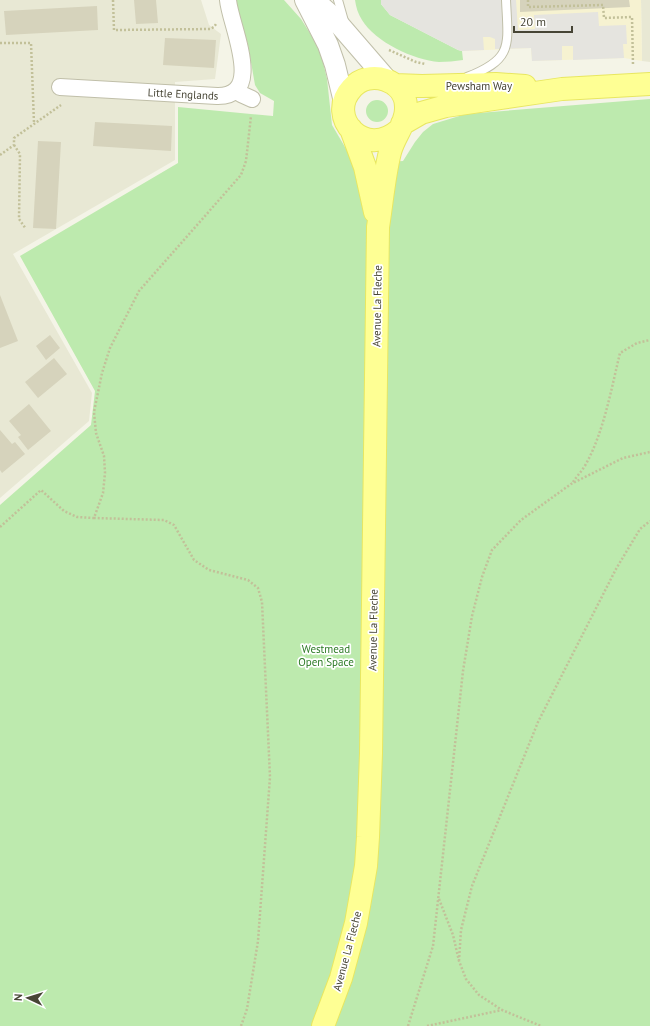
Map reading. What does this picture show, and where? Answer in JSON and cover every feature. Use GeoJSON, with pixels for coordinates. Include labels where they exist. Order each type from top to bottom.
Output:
{"type":"FeatureCollection","features":[{"type":"Feature","properties":{"kind":"main road"},"geometry":{"type":"LineString","coordinates":[[344,102],[352,87],[367,78],[376,77],[392,83]]}},
{"type":"Feature","properties":{"kind":"main road","name":"Avenue La Fleche"},"geometry":{"type":"LineString","coordinates":[[323,1026],[342,978],[352,941],[362,895],[368,844],[372,752],[378,227],[390,150],[406,114],[404,96],[392,83]]}},
{"type":"Feature","properties":{"kind":"main road","name":"Pewsham Way"},"geometry":{"type":"LineString","coordinates":[[392,83],[422,86],[496,84],[562,89]]}},
{"type":"Feature","properties":{"kind":"main road","name":"Pewsham Way"},"geometry":{"type":"LineString","coordinates":[[401,127],[421,113],[446,106],[562,89],[650,84]]}},
{"type":"Feature","properties":{"kind":"main road","name":"Avenue La Fleche"},"geometry":{"type":"LineString","coordinates":[[344,102],[343,110],[345,118],[351,129],[365,167],[378,227]]}},
{"type":"Feature","properties":{"kind":"main road"},"geometry":{"type":"LineString","coordinates":[[351,129],[360,137],[376,141],[392,136],[401,127]]}},
{"type":"Feature","properties":{"kind":"street"},"geometry":{"type":"LineString","coordinates":[[228,0],[241,52],[242,76],[237,89],[241,94],[252,99]]}},
{"type":"Feature","properties":{"kind":"street","name":"Avenue La Fleche"},"geometry":{"type":"LineString","coordinates":[[305,0],[328,45],[335,65],[344,102]]}},
{"type":"Feature","properties":{"kind":"street","name":"Avenue La Fleche"},"geometry":{"type":"LineString","coordinates":[[314,0],[331,15],[392,83]]}},
{"type":"Feature","properties":{"kind":"street","name":"Little Englands"},"geometry":{"type":"LineString","coordinates":[[71,84],[223,96],[233,93],[237,89]]}},
{"type":"Feature","properties":{"kind":"lane"},"geometry":{"type":"LineString","coordinates":[[338,0],[347,34]]}},
{"type":"Feature","properties":{"kind":"lane"},"geometry":{"type":"LineString","coordinates":[[445,85],[489,67],[496,62],[505,51],[508,32],[506,0]]}},
{"type":"Feature","properties":{"kind":"path"},"geometry":{"type":"LineString","coordinates":[[113,0],[114,30],[210,29],[216,25],[218,18]]}},
{"type":"Feature","properties":{"kind":"path"},"geometry":{"type":"LineString","coordinates":[[528,0],[528,8],[603,5],[604,18],[632,17],[634,70]]}},
{"type":"Feature","properties":{"kind":"path"},"geometry":{"type":"LineString","coordinates":[[0,43],[31,43],[34,123]]}},
{"type":"Feature","properties":{"kind":"path"},"geometry":{"type":"LineString","coordinates":[[26,230],[19,219],[20,154],[14,145],[14,138],[34,123],[71,84]]}},
{"type":"Feature","properties":{"kind":"path"},"geometry":{"type":"LineString","coordinates":[[94,518],[103,493],[105,473],[104,456],[96,433],[94,412],[102,373],[110,348],[139,291],[241,175],[246,160],[252,99]]}},
{"type":"Feature","properties":{"kind":"path"},"geometry":{"type":"LineString","coordinates":[[0,155],[14,145]]}},
{"type":"Feature","properties":{"kind":"path"},"geometry":{"type":"LineString","coordinates":[[571,484],[586,465],[599,433],[608,406],[620,353],[637,343],[650,340]]}},
{"type":"Feature","properties":{"kind":"path"},"geometry":{"type":"LineString","coordinates":[[408,1026],[433,946],[463,671],[472,616],[482,577],[492,550],[521,520],[571,484],[623,458],[650,452]]}},
{"type":"Feature","properties":{"kind":"path"},"geometry":{"type":"LineString","coordinates":[[0,527],[41,490],[64,511],[77,517],[164,520],[174,525],[194,560],[209,570],[248,580],[258,588],[262,602],[270,777],[258,941],[247,1009],[241,1026]]}},
{"type":"Feature","properties":{"kind":"path"},"geometry":{"type":"LineString","coordinates":[[459,961],[461,930],[472,886],[538,722],[616,569],[640,529],[650,521]]}},
{"type":"Feature","properties":{"kind":"path"},"geometry":{"type":"LineString","coordinates":[[438,897],[453,935],[459,961],[466,979],[479,995],[502,1010],[541,1026]]}},
{"type":"Feature","properties":{"kind":"path"},"geometry":{"type":"LineString","coordinates":[[427,1026],[502,1010]]}},
{"type":"Feature","properties":{"kind":"shaded area"},"geometry":{"type":"Polygon","coordinates":[[[0,0],[201,0],[209,25],[221,34],[215,79],[175,82],[175,160],[13,254],[92,393],[89,421],[0,498],[0,0]]]}},
{"type":"Feature","properties":{"kind":"shaded area"},"geometry":{"type":"Polygon","coordinates":[[[381,0],[641,0],[642,61],[624,58],[532,61],[531,48],[462,51],[381,0]]]}},
{"type":"Feature","properties":{"kind":"shaded area"},"geometry":{"type":"Polygon","coordinates":[[[381,0],[516,0],[518,30],[535,29],[534,15],[598,12],[599,26],[626,25],[627,44],[623,44],[624,58],[573,60],[573,46],[562,46],[562,60],[532,61],[531,48],[495,49],[495,39],[490,37],[483,37],[484,50],[462,51],[390,15],[381,4],[381,0]]]}},
{"type":"Feature","properties":{"kind":"shaded area"},"geometry":{"type":"Polygon","coordinates":[[[641,0],[650,0],[650,62],[642,61],[641,0]]]}},
{"type":"Feature","properties":{"kind":"green space","name":"Westmead Open Space"},"geometry":{"type":"Polygon","coordinates":[[[235,0],[284,0],[301,19],[318,46],[323,62],[327,79],[332,125],[355,164],[403,161],[423,132],[433,124],[466,114],[650,99],[650,1026],[0,1026],[0,505],[91,425],[95,391],[20,256],[178,163],[178,107],[273,116],[274,101],[260,93],[255,85],[248,45],[235,0]]]}},
{"type":"Feature","properties":{"kind":"green space"},"geometry":{"type":"Polygon","coordinates":[[[355,0],[381,0],[381,4],[390,15],[462,51],[463,60],[442,62],[429,61],[407,54],[385,42],[376,36],[362,20],[355,0]]]}},
{"type":"Feature","properties":{"kind":"green space"},"geometry":{"type":"Polygon","coordinates":[[[377,100],[385,103],[388,111],[385,119],[377,122],[369,119],[366,111],[369,103],[377,100]]]}},
{"type":"Feature","properties":{"kind":"building"},"geometry":{"type":"Polygon","coordinates":[[[134,0],[156,0],[158,23],[136,24],[134,0]]]}},
{"type":"Feature","properties":{"kind":"building"},"geometry":{"type":"Polygon","coordinates":[[[520,0],[629,0],[630,7],[520,12],[520,0]]]}},
{"type":"Feature","properties":{"kind":"building"},"geometry":{"type":"Polygon","coordinates":[[[97,6],[98,30],[6,35],[4,11],[97,6]]]}},
{"type":"Feature","properties":{"kind":"building"},"geometry":{"type":"Polygon","coordinates":[[[165,38],[216,40],[214,68],[163,65],[165,38]]]}},
{"type":"Feature","properties":{"kind":"building"},"geometry":{"type":"Polygon","coordinates":[[[95,122],[172,126],[171,151],[93,146],[95,122]]]}},
{"type":"Feature","properties":{"kind":"building"},"geometry":{"type":"Polygon","coordinates":[[[38,141],[61,142],[56,229],[33,228],[38,141]]]}},
{"type":"Feature","properties":{"kind":"building"},"geometry":{"type":"Polygon","coordinates":[[[0,295],[18,341],[0,348],[0,295]]]}},
{"type":"Feature","properties":{"kind":"building"},"geometry":{"type":"Polygon","coordinates":[[[50,335],[60,348],[46,360],[36,346],[50,335]]]}},
{"type":"Feature","properties":{"kind":"building"},"geometry":{"type":"Polygon","coordinates":[[[54,358],[67,374],[38,398],[25,382],[54,358]]]}},
{"type":"Feature","properties":{"kind":"building"},"geometry":{"type":"Polygon","coordinates":[[[29,404],[51,431],[28,450],[18,437],[21,435],[9,421],[29,404]]]}},
{"type":"Feature","properties":{"kind":"building"},"geometry":{"type":"Polygon","coordinates":[[[0,430],[12,444],[15,442],[25,454],[2,473],[0,470],[0,430]]]}}]}
